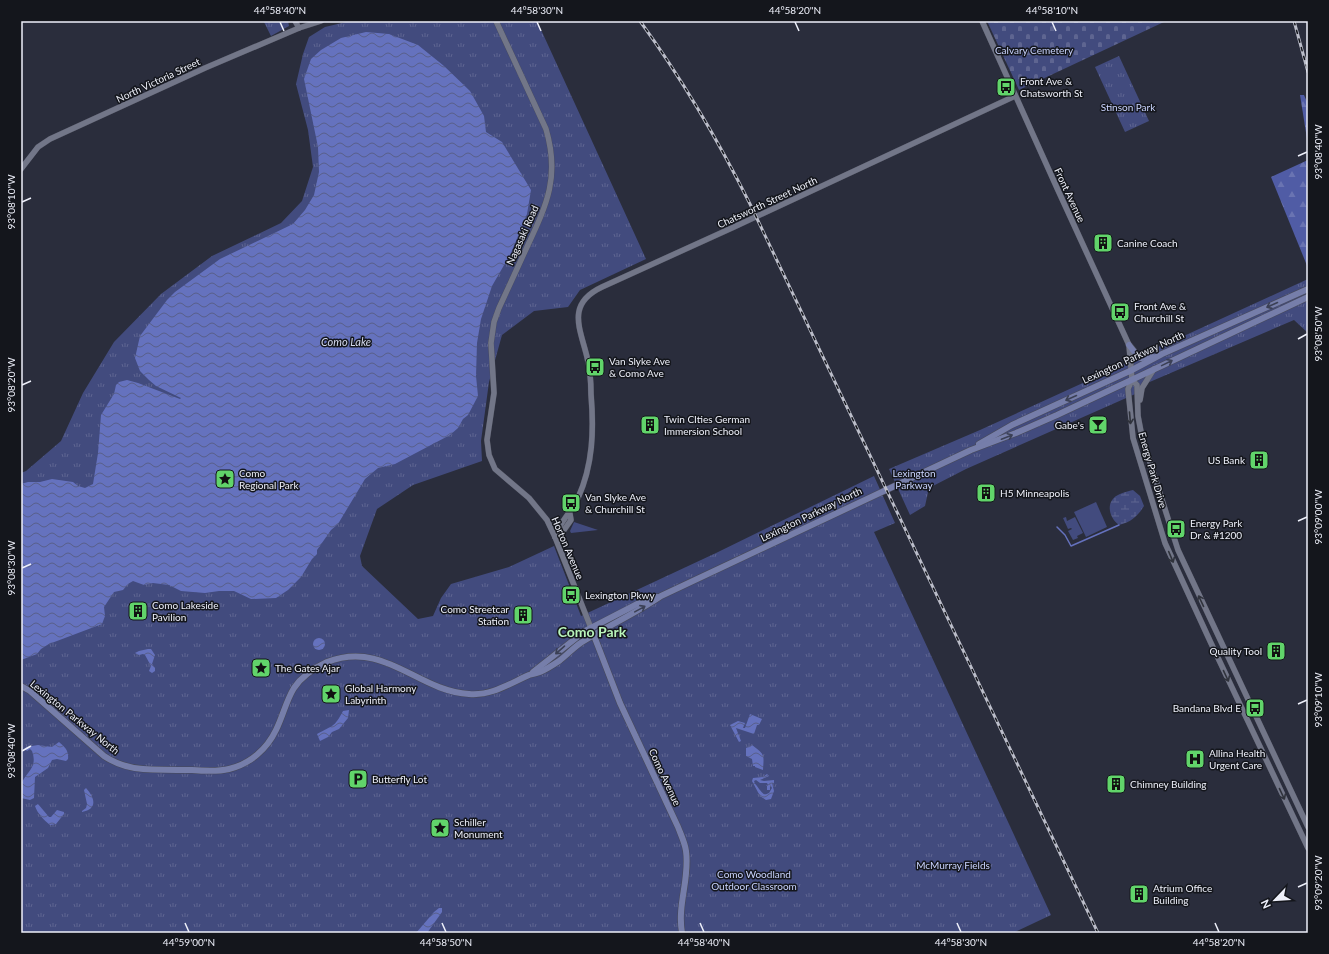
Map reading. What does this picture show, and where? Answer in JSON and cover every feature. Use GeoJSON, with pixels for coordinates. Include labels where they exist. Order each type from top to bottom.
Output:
{"type":"FeatureCollection","features":[{"type":"Feature","properties":{"kind":"main road","name":"Lexington Parkway North"},"geometry":{"type":"LineString","coordinates":[[971,450],[1012,425],[1132,370],[1158,356],[1308,289]]}},
{"type":"Feature","properties":{"kind":"main road","name":"Lexington Parkway North"},"geometry":{"type":"LineString","coordinates":[[21,686],[30,691],[104,756],[117,764],[143,770],[212,771],[225,770],[239,766],[261,752],[272,738],[289,697],[300,680],[316,668],[335,659],[355,656],[377,659],[395,665],[453,692],[478,694],[502,688],[530,675],[541,672],[560,660],[580,642],[648,605],[661,596],[971,450],[1016,433],[1308,297]]}},
{"type":"Feature","properties":{"kind":"main road"},"geometry":{"type":"LineString","coordinates":[[1129,345],[1144,359],[1158,356]]}},
{"type":"Feature","properties":{"kind":"main road","name":"Lexington Parkway North"},"geometry":{"type":"LineString","coordinates":[[530,675],[576,638],[591,628],[645,600],[661,596]]}},
{"type":"Feature","properties":{"kind":"main road","name":"Horton Avenue"},"geometry":{"type":"LineString","coordinates":[[591,628],[593,635]]}},
{"type":"Feature","properties":{"kind":"main road","name":"Como Avenue"},"geometry":{"type":"LineString","coordinates":[[593,635],[620,703],[685,845],[686,872],[680,911],[682,933]]}},
{"type":"Feature","properties":{"kind":"street"},"geometry":{"type":"LineString","coordinates":[[295,21],[299,28]]}},
{"type":"Feature","properties":{"kind":"street","name":"North Victoria Street"},"geometry":{"type":"LineString","coordinates":[[21,169],[38,147],[50,139],[205,68],[299,28],[314,22],[322,21]]}},
{"type":"Feature","properties":{"kind":"street","name":"Nagasaki Road"},"geometry":{"type":"LineString","coordinates":[[491,462],[487,445],[494,393],[491,343],[494,322],[544,209],[550,192],[552,174],[551,148],[546,129],[496,21]]}},
{"type":"Feature","properties":{"kind":"street","name":"Front Avenue"},"geometry":{"type":"LineString","coordinates":[[982,21],[1129,345],[1132,380]]}},
{"type":"Feature","properties":{"kind":"street","name":"Chatsworth Street North"},"geometry":{"type":"LineString","coordinates":[[555,537],[564,530],[571,520],[570,514],[583,486],[589,464],[593,421],[587,358],[578,321],[583,302],[595,290],[734,228],[1015,96]]}},
{"type":"Feature","properties":{"kind":"street"},"geometry":{"type":"LineString","coordinates":[[1138,412],[1142,388],[1154,369]]}},
{"type":"Feature","properties":{"kind":"street","name":"Energy Park Drive"},"geometry":{"type":"LineString","coordinates":[[1308,827],[1178,550],[1142,437],[1136,385],[1132,380],[1128,389],[1133,438],[1165,543],[1206,634],[1308,848]]}},
{"type":"Feature","properties":{"kind":"street","name":"Horton Avenue"},"geometry":{"type":"LineString","coordinates":[[491,462],[498,472],[522,491],[537,506],[547,520],[591,628]]}},
{"type":"Feature","properties":{"kind":"green space"},"geometry":{"type":"Polygon","coordinates":[[[256,21],[288,21],[289,26],[271,36],[264,22],[256,21]]]}},
{"type":"Feature","properties":{"kind":"green space","name":"Como Regional Park"},"geometry":{"type":"Polygon","coordinates":[[[350,21],[537,21],[646,259],[580,290],[568,307],[534,311],[502,335],[489,382],[481,441],[482,461],[413,485],[377,509],[360,556],[362,566],[418,619],[433,616],[441,598],[451,584],[509,567],[554,546],[581,616],[716,553],[874,476],[895,523],[874,532],[1051,915],[1013,933],[21,933],[21,473],[26,471],[61,441],[83,393],[114,342],[161,294],[212,256],[281,223],[302,201],[313,167],[308,130],[296,84],[303,54],[309,37],[325,27],[350,21]]]}},
{"type":"Feature","properties":{"kind":"green space","name":"Calvary Cemetery"},"geometry":{"type":"Polygon","coordinates":[[[987,21],[1166,21],[1019,90],[987,21]]]}},
{"type":"Feature","properties":{"kind":"green space","name":"Stinson Park"},"geometry":{"type":"Polygon","coordinates":[[[1119,56],[1149,121],[1125,132],[1095,67],[1119,56]]]}},
{"type":"Feature","properties":{"kind":"green space"},"geometry":{"type":"Polygon","coordinates":[[[1300,95],[1304,95],[1308,104],[1308,145],[1300,95]]]}},
{"type":"Feature","properties":{"kind":"green space"},"geometry":{"type":"Polygon","coordinates":[[[1308,160],[1308,268],[1271,177],[1308,160]]]}},
{"type":"Feature","properties":{"kind":"green space","name":"Lexington Parkway"},"geometry":{"type":"Polygon","coordinates":[[[1308,279],[1308,333],[1294,320],[1145,384],[1142,391],[966,469],[929,488],[925,506],[910,515],[889,469],[980,430],[1120,366],[1146,352],[1308,279]]]}},
{"type":"Feature","properties":{"kind":"green space"},"geometry":{"type":"Polygon","coordinates":[[[1133,490],[1140,496],[1144,506],[1133,518],[1119,525],[1112,518],[1110,504],[1115,497],[1133,490]]]}},
{"type":"Feature","properties":{"kind":"green space"},"geometry":{"type":"Polygon","coordinates":[[[1096,502],[1107,527],[1086,537],[1074,512],[1096,502]]]}},
{"type":"Feature","properties":{"kind":"green space"},"geometry":{"type":"Polygon","coordinates":[[[1066,517],[1067,521],[1075,517],[1083,533],[1077,536],[1078,538],[1073,540],[1068,531],[1072,529],[1068,529],[1063,518],[1066,517]]]}},
{"type":"Feature","properties":{"kind":"green space"},"geometry":{"type":"Polygon","coordinates":[[[574,522],[598,530],[571,533],[570,531],[574,522]]]}},
{"type":"Feature","properties":{"kind":"water","name":"Como Lake"},"geometry":{"type":"Polygon","coordinates":[[[366,32],[389,34],[418,45],[444,66],[470,91],[484,116],[486,132],[502,142],[531,190],[527,214],[511,253],[492,286],[481,319],[477,343],[476,376],[478,396],[468,415],[463,419],[458,428],[450,435],[395,464],[378,468],[365,479],[338,524],[331,530],[317,550],[317,554],[312,559],[301,577],[288,590],[276,598],[251,599],[234,591],[205,593],[181,591],[169,585],[153,583],[144,585],[133,581],[123,590],[114,592],[104,607],[105,616],[102,624],[49,644],[41,649],[37,654],[21,660],[21,484],[52,479],[73,482],[78,486],[85,488],[93,484],[98,453],[101,415],[114,394],[116,385],[119,382],[127,380],[180,399],[181,398],[156,386],[140,371],[135,358],[140,336],[167,300],[175,292],[220,259],[293,224],[305,210],[314,195],[319,172],[318,147],[304,79],[311,59],[321,50],[341,38],[366,32]]]}},
{"type":"Feature","properties":{"kind":"water"},"geometry":{"type":"Polygon","coordinates":[[[317,638],[321,638],[325,644],[321,650],[317,650],[313,646],[313,642],[317,638]]]}},
{"type":"Feature","properties":{"kind":"water"},"geometry":{"type":"Polygon","coordinates":[[[151,649],[155,655],[152,664],[155,671],[152,673],[149,671],[151,666],[145,655],[135,653],[151,649]]]}},
{"type":"Feature","properties":{"kind":"water"},"geometry":{"type":"Polygon","coordinates":[[[349,710],[348,718],[339,729],[332,732],[328,737],[320,741],[317,734],[335,723],[343,711],[349,710]]]}},
{"type":"Feature","properties":{"kind":"water"},"geometry":{"type":"Polygon","coordinates":[[[750,714],[762,719],[759,725],[757,725],[754,734],[736,728],[741,741],[739,742],[730,725],[738,721],[745,723],[743,728],[745,728],[750,714]]]}},
{"type":"Feature","properties":{"kind":"water"},"geometry":{"type":"Polygon","coordinates":[[[59,742],[66,749],[68,759],[66,761],[57,759],[52,760],[48,768],[35,777],[34,798],[30,800],[21,798],[21,784],[34,762],[32,751],[30,749],[27,751],[25,749],[26,747],[38,745],[52,747],[59,742]]]}},
{"type":"Feature","properties":{"kind":"water"},"geometry":{"type":"Polygon","coordinates":[[[752,745],[763,755],[763,770],[753,766],[752,759],[746,756],[746,748],[752,745]]]}},
{"type":"Feature","properties":{"kind":"water"},"geometry":{"type":"Polygon","coordinates":[[[767,774],[769,776],[760,780],[774,780],[774,783],[772,783],[774,791],[771,799],[766,800],[760,796],[752,781],[753,778],[763,777],[767,774]],[[756,780],[754,781],[763,794],[769,793],[772,788],[770,784],[770,790],[767,790],[767,783],[760,783],[756,780]]]}},
{"type":"Feature","properties":{"kind":"water"},"geometry":{"type":"Polygon","coordinates":[[[86,788],[93,799],[93,806],[87,811],[82,812],[86,808],[87,804],[84,790],[86,788]]]}},
{"type":"Feature","properties":{"kind":"water"},"geometry":{"type":"Polygon","coordinates":[[[38,804],[49,817],[51,817],[57,810],[64,812],[64,814],[56,824],[50,825],[37,811],[35,806],[38,804]]]}},
{"type":"Feature","properties":{"kind":"water"},"geometry":{"type":"Polygon","coordinates":[[[439,908],[442,908],[442,912],[427,933],[416,933],[434,912],[439,908]]]}},
{"type":"Feature","properties":{"kind":"waterway"},"geometry":{"type":"LineString","coordinates":[[1057,527],[1065,535],[1071,546],[1119,525]]}},
{"type":"Feature","properties":{"kind":"railway"},"geometry":{"type":"LineString","coordinates":[[640,21],[699,110],[750,204],[1098,933]]}},
{"type":"Feature","properties":{"kind":"railway"},"geometry":{"type":"LineString","coordinates":[[1294,21],[1308,72]]}},
{"type":"Feature","properties":{"kind":"place","name":"Front Ave & Chatsworth St"},"geometry":{"type":"Point","coordinates":[1006,87]}},
{"type":"Feature","properties":{"kind":"place","name":"Canine Coach"},"geometry":{"type":"Point","coordinates":[1103,243]}},
{"type":"Feature","properties":{"kind":"place","name":"Front Ave & Churchill St"},"geometry":{"type":"Point","coordinates":[1120,312]}},
{"type":"Feature","properties":{"kind":"place","name":"Van Slyke Ave & Como Ave"},"geometry":{"type":"Point","coordinates":[595,367]}},
{"type":"Feature","properties":{"kind":"place","name":"Twin CIties German Immersion School"},"geometry":{"type":"Point","coordinates":[650,425]}},
{"type":"Feature","properties":{"kind":"place","name":"Gabe's"},"geometry":{"type":"Point","coordinates":[1098,425]}},
{"type":"Feature","properties":{"kind":"place","name":"US Bank"},"geometry":{"type":"Point","coordinates":[1259,460]}},
{"type":"Feature","properties":{"kind":"place","name":"Como Regional Park"},"geometry":{"type":"Point","coordinates":[225,479]}},
{"type":"Feature","properties":{"kind":"place","name":"H5 Minneapolis"},"geometry":{"type":"Point","coordinates":[986,493]}},
{"type":"Feature","properties":{"kind":"place","name":"Van Slyke Ave & Churchill St"},"geometry":{"type":"Point","coordinates":[571,503]}},
{"type":"Feature","properties":{"kind":"place","name":"Energy Park Dr & #1200"},"geometry":{"type":"Point","coordinates":[1176,529]}},
{"type":"Feature","properties":{"kind":"place","name":"Lexington Pkwy"},"geometry":{"type":"Point","coordinates":[571,595]}},
{"type":"Feature","properties":{"kind":"place","name":"Como Lakeside Pavilion"},"geometry":{"type":"Point","coordinates":[138,611]}},
{"type":"Feature","properties":{"kind":"place","name":"Como Streetcar Station"},"geometry":{"type":"Point","coordinates":[523,615]}},
{"type":"Feature","properties":{"kind":"place","name":"Quality Tool"},"geometry":{"type":"Point","coordinates":[1276,651]}},
{"type":"Feature","properties":{"kind":"place","name":"The Gates Ajar"},"geometry":{"type":"Point","coordinates":[261,668]}},
{"type":"Feature","properties":{"kind":"place","name":"Global Harmony Labyrinth"},"geometry":{"type":"Point","coordinates":[331,694]}},
{"type":"Feature","properties":{"kind":"place","name":"Bandana Blvd E"},"geometry":{"type":"Point","coordinates":[1255,708]}},
{"type":"Feature","properties":{"kind":"place","name":"Allina Health Urgent Care"},"geometry":{"type":"Point","coordinates":[1195,759]}},
{"type":"Feature","properties":{"kind":"place","name":"Butterfly Lot"},"geometry":{"type":"Point","coordinates":[358,779]}},
{"type":"Feature","properties":{"kind":"place","name":"Chimney Building"},"geometry":{"type":"Point","coordinates":[1116,784]}},
{"type":"Feature","properties":{"kind":"place","name":"Schiller Monument"},"geometry":{"type":"Point","coordinates":[440,828]}},
{"type":"Feature","properties":{"kind":"place","name":"Atrium Office Building"},"geometry":{"type":"Point","coordinates":[1139,894]}},
{"type":"Feature","properties":{"kind":"district","name":"Como Park"},"geometry":{"type":"Point","coordinates":[592,632]}},
{"type":"Feature","properties":{"kind":"park label","name":"McMurray Fields"},"geometry":{"type":"Point","coordinates":[953,865]}},
{"type":"Feature","properties":{"kind":"park label","name":"Como Woodland Outdoor Classroom"},"geometry":{"type":"Point","coordinates":[754,880]}}]}
